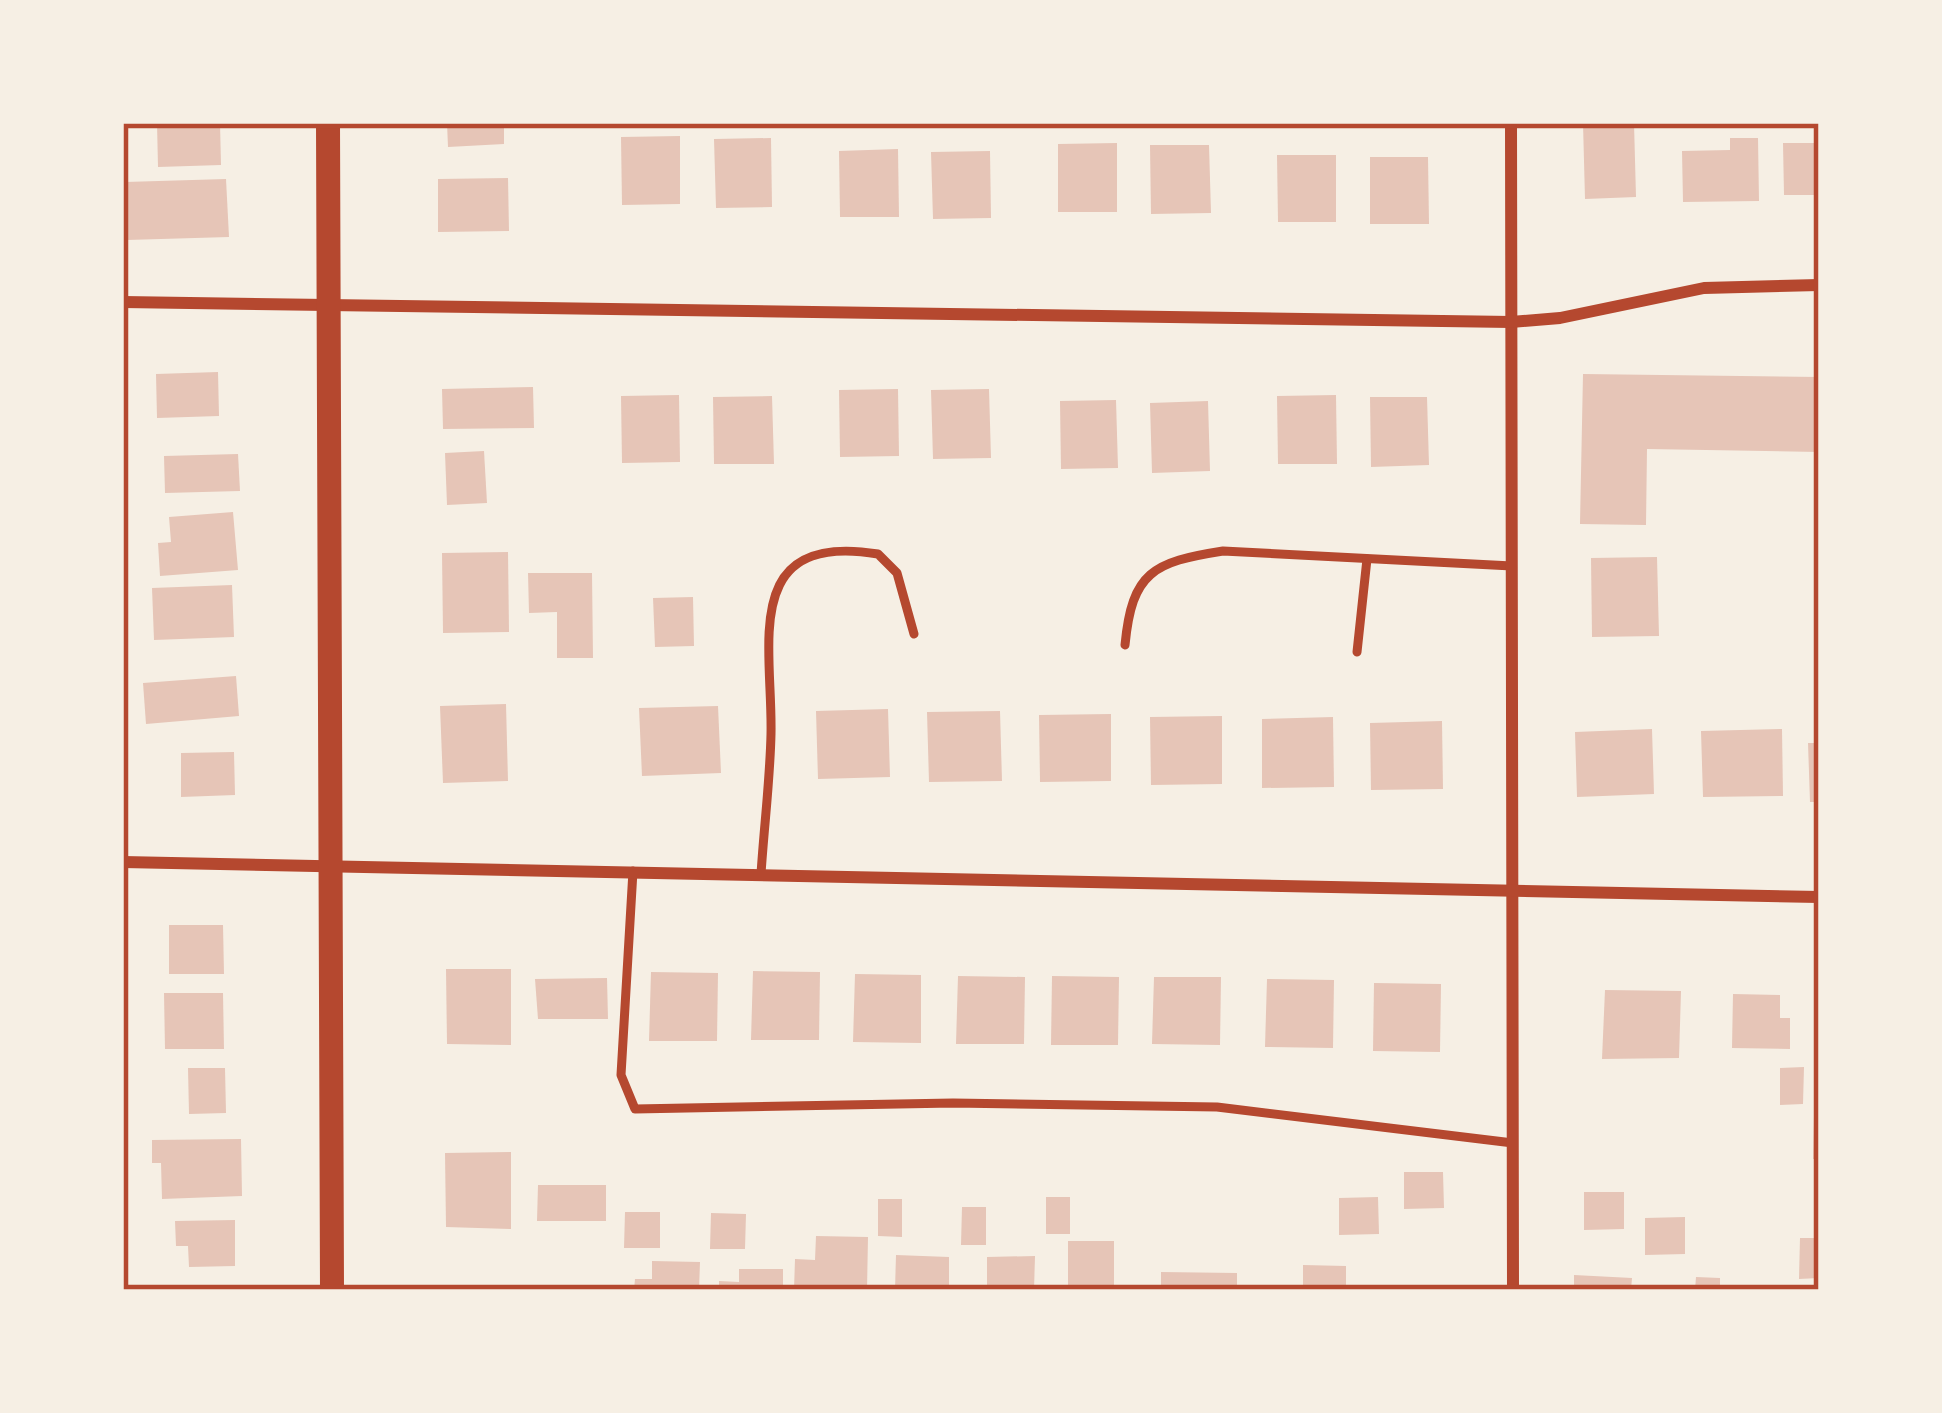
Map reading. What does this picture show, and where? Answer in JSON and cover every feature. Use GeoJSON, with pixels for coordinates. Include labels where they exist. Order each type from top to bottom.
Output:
{"type":"FeatureCollection","features":[{"type":"Feature","properties":{"kind":"main road"},"geometry":{"type":"LineString","coordinates":[[328,123],[332,1290]]}},
{"type":"Feature","properties":{"kind":"street"},"geometry":{"type":"LineString","coordinates":[[1511,123],[1513,1290]]}},
{"type":"Feature","properties":{"kind":"street"},"geometry":{"type":"LineString","coordinates":[[123,302],[1511,322],[1560,318],[1704,288],[1819,285]]}},
{"type":"Feature","properties":{"kind":"street"},"geometry":{"type":"LineString","coordinates":[[123,862],[1819,896]]}},
{"type":"Feature","properties":{"kind":"lane"},"geometry":{"type":"LineString","coordinates":[[1124,645],[1138,586],[1150,572],[1179,558],[1222,551],[1512,566]]}},
{"type":"Feature","properties":{"kind":"lane"},"geometry":{"type":"LineString","coordinates":[[761,874],[772,732],[767,610],[781,581],[827,552],[878,554],[897,572],[914,634]]}},
{"type":"Feature","properties":{"kind":"lane"},"geometry":{"type":"LineString","coordinates":[[1357,652],[1367,559]]}},
{"type":"Feature","properties":{"kind":"lane"},"geometry":{"type":"LineString","coordinates":[[633,871],[621,1075],[635,1109],[953,1102],[1217,1107],[1513,1143]]}},
{"type":"Feature","properties":{"kind":"building"},"geometry":{"type":"Polygon","coordinates":[[[157,123],[220,123],[221,165],[158,167],[157,123]]]}},
{"type":"Feature","properties":{"kind":"building"},"geometry":{"type":"Polygon","coordinates":[[[447,123],[504,123],[504,144],[448,147],[447,123]]]}},
{"type":"Feature","properties":{"kind":"building"},"geometry":{"type":"Polygon","coordinates":[[[1583,123],[1634,123],[1636,197],[1585,199],[1583,123]]]}},
{"type":"Feature","properties":{"kind":"building"},"geometry":{"type":"Polygon","coordinates":[[[680,136],[680,204],[622,205],[621,137],[680,136]]]}},
{"type":"Feature","properties":{"kind":"building"},"geometry":{"type":"Polygon","coordinates":[[[771,138],[772,207],[716,208],[714,139],[771,138]]]}},
{"type":"Feature","properties":{"kind":"building"},"geometry":{"type":"Polygon","coordinates":[[[1730,138],[1758,138],[1759,201],[1683,202],[1682,151],[1730,150],[1730,138]]]}},
{"type":"Feature","properties":{"kind":"building"},"geometry":{"type":"Polygon","coordinates":[[[1117,143],[1117,212],[1058,212],[1058,144],[1117,143]]]}},
{"type":"Feature","properties":{"kind":"building"},"geometry":{"type":"Polygon","coordinates":[[[1783,143],[1819,143],[1819,195],[1784,195],[1783,143]]]}},
{"type":"Feature","properties":{"kind":"building"},"geometry":{"type":"Polygon","coordinates":[[[1150,145],[1209,145],[1211,213],[1151,214],[1150,145]]]}},
{"type":"Feature","properties":{"kind":"building"},"geometry":{"type":"Polygon","coordinates":[[[898,149],[899,217],[840,217],[839,151],[898,149]]]}},
{"type":"Feature","properties":{"kind":"building"},"geometry":{"type":"Polygon","coordinates":[[[990,151],[991,218],[933,219],[931,152],[990,151]]]}},
{"type":"Feature","properties":{"kind":"building"},"geometry":{"type":"Polygon","coordinates":[[[1277,155],[1336,155],[1336,222],[1278,222],[1277,155]]]}},
{"type":"Feature","properties":{"kind":"building"},"geometry":{"type":"Polygon","coordinates":[[[1370,157],[1428,157],[1429,224],[1370,224],[1370,157]]]}},
{"type":"Feature","properties":{"kind":"building"},"geometry":{"type":"Polygon","coordinates":[[[508,178],[509,231],[438,232],[438,179],[508,178]]]}},
{"type":"Feature","properties":{"kind":"building"},"geometry":{"type":"Polygon","coordinates":[[[226,179],[229,237],[127,240],[125,182],[226,179]]]}},
{"type":"Feature","properties":{"kind":"building"},"geometry":{"type":"Polygon","coordinates":[[[218,372],[219,416],[157,418],[156,374],[218,372]]]}},
{"type":"Feature","properties":{"kind":"building"},"geometry":{"type":"Polygon","coordinates":[[[1583,374],[1819,377],[1819,452],[1647,449],[1646,525],[1580,524],[1583,374]]]}},
{"type":"Feature","properties":{"kind":"building"},"geometry":{"type":"Polygon","coordinates":[[[533,387],[534,428],[443,429],[442,389],[533,387]]]}},
{"type":"Feature","properties":{"kind":"building"},"geometry":{"type":"Polygon","coordinates":[[[898,389],[899,456],[840,457],[839,390],[898,389]]]}},
{"type":"Feature","properties":{"kind":"building"},"geometry":{"type":"Polygon","coordinates":[[[989,389],[991,458],[933,459],[931,390],[989,389]]]}},
{"type":"Feature","properties":{"kind":"building"},"geometry":{"type":"Polygon","coordinates":[[[679,395],[680,462],[622,463],[621,396],[679,395]]]}},
{"type":"Feature","properties":{"kind":"building"},"geometry":{"type":"Polygon","coordinates":[[[1336,395],[1337,464],[1278,464],[1277,396],[1336,395]]]}},
{"type":"Feature","properties":{"kind":"building"},"geometry":{"type":"Polygon","coordinates":[[[772,396],[774,464],[714,464],[713,397],[772,396]]]}},
{"type":"Feature","properties":{"kind":"building"},"geometry":{"type":"Polygon","coordinates":[[[1370,397],[1427,397],[1429,465],[1371,467],[1370,397]]]}},
{"type":"Feature","properties":{"kind":"building"},"geometry":{"type":"Polygon","coordinates":[[[1116,400],[1118,468],[1061,469],[1060,401],[1116,400]]]}},
{"type":"Feature","properties":{"kind":"building"},"geometry":{"type":"Polygon","coordinates":[[[1208,401],[1210,471],[1152,473],[1150,403],[1208,401]]]}},
{"type":"Feature","properties":{"kind":"building"},"geometry":{"type":"Polygon","coordinates":[[[484,451],[487,503],[447,505],[445,453],[484,451]]]}},
{"type":"Feature","properties":{"kind":"building"},"geometry":{"type":"Polygon","coordinates":[[[238,454],[240,491],[165,493],[164,456],[238,454]]]}},
{"type":"Feature","properties":{"kind":"building"},"geometry":{"type":"Polygon","coordinates":[[[233,512],[238,570],[160,576],[158,543],[171,542],[169,517],[233,512]]]}},
{"type":"Feature","properties":{"kind":"building"},"geometry":{"type":"Polygon","coordinates":[[[508,552],[509,632],[443,633],[442,553],[508,552]]]}},
{"type":"Feature","properties":{"kind":"building"},"geometry":{"type":"Polygon","coordinates":[[[1657,557],[1659,636],[1592,637],[1591,558],[1657,557]]]}},
{"type":"Feature","properties":{"kind":"building"},"geometry":{"type":"Polygon","coordinates":[[[528,573],[592,573],[593,658],[557,658],[557,612],[529,613],[528,573]]]}},
{"type":"Feature","properties":{"kind":"building"},"geometry":{"type":"Polygon","coordinates":[[[232,585],[234,637],[154,640],[152,588],[232,585]]]}},
{"type":"Feature","properties":{"kind":"building"},"geometry":{"type":"Polygon","coordinates":[[[693,597],[694,646],[655,647],[653,598],[693,597]]]}},
{"type":"Feature","properties":{"kind":"building"},"geometry":{"type":"Polygon","coordinates":[[[236,676],[239,716],[146,724],[143,683],[236,676]]]}},
{"type":"Feature","properties":{"kind":"building"},"geometry":{"type":"Polygon","coordinates":[[[506,704],[508,781],[443,783],[440,706],[506,704]]]}},
{"type":"Feature","properties":{"kind":"building"},"geometry":{"type":"Polygon","coordinates":[[[718,706],[721,773],[642,776],[639,708],[718,706]]]}},
{"type":"Feature","properties":{"kind":"building"},"geometry":{"type":"Polygon","coordinates":[[[888,709],[890,777],[818,779],[816,711],[888,709]]]}},
{"type":"Feature","properties":{"kind":"building"},"geometry":{"type":"Polygon","coordinates":[[[1000,711],[1002,781],[929,782],[927,712],[1000,711]]]}},
{"type":"Feature","properties":{"kind":"building"},"geometry":{"type":"Polygon","coordinates":[[[1111,714],[1111,781],[1040,782],[1039,715],[1111,714]]]}},
{"type":"Feature","properties":{"kind":"building"},"geometry":{"type":"Polygon","coordinates":[[[1222,716],[1222,784],[1151,785],[1150,717],[1222,716]]]}},
{"type":"Feature","properties":{"kind":"building"},"geometry":{"type":"Polygon","coordinates":[[[1333,717],[1334,787],[1262,788],[1262,719],[1333,717]]]}},
{"type":"Feature","properties":{"kind":"building"},"geometry":{"type":"Polygon","coordinates":[[[1442,721],[1443,789],[1371,790],[1370,723],[1442,721]]]}},
{"type":"Feature","properties":{"kind":"building"},"geometry":{"type":"Polygon","coordinates":[[[1652,729],[1654,794],[1577,797],[1575,732],[1652,729]]]}},
{"type":"Feature","properties":{"kind":"building"},"geometry":{"type":"Polygon","coordinates":[[[1782,729],[1783,796],[1703,797],[1701,731],[1782,729]]]}},
{"type":"Feature","properties":{"kind":"building"},"geometry":{"type":"Polygon","coordinates":[[[1808,743],[1819,743],[1819,802],[1810,802],[1808,743]]]}},
{"type":"Feature","properties":{"kind":"building"},"geometry":{"type":"Polygon","coordinates":[[[234,752],[235,795],[181,797],[181,753],[234,752]]]}},
{"type":"Feature","properties":{"kind":"building"},"geometry":{"type":"Polygon","coordinates":[[[169,925],[223,925],[224,974],[169,974],[169,925]]]}},
{"type":"Feature","properties":{"kind":"building"},"geometry":{"type":"Polygon","coordinates":[[[446,969],[511,969],[511,1045],[447,1044],[446,969]]]}},
{"type":"Feature","properties":{"kind":"building"},"geometry":{"type":"Polygon","coordinates":[[[753,971],[820,972],[819,1040],[751,1040],[753,971]]]}},
{"type":"Feature","properties":{"kind":"building"},"geometry":{"type":"Polygon","coordinates":[[[651,972],[718,973],[717,1041],[649,1041],[651,972]]]}},
{"type":"Feature","properties":{"kind":"building"},"geometry":{"type":"Polygon","coordinates":[[[855,974],[921,975],[921,1043],[853,1042],[855,974]]]}},
{"type":"Feature","properties":{"kind":"building"},"geometry":{"type":"Polygon","coordinates":[[[958,976],[1025,977],[1024,1044],[956,1044],[958,976]]]}},
{"type":"Feature","properties":{"kind":"building"},"geometry":{"type":"Polygon","coordinates":[[[1052,976],[1119,977],[1118,1045],[1051,1045],[1052,976]]]}},
{"type":"Feature","properties":{"kind":"building"},"geometry":{"type":"Polygon","coordinates":[[[1154,977],[1221,977],[1220,1045],[1152,1044],[1154,977]]]}},
{"type":"Feature","properties":{"kind":"building"},"geometry":{"type":"Polygon","coordinates":[[[607,978],[608,1019],[538,1019],[535,979],[607,978]]]}},
{"type":"Feature","properties":{"kind":"building"},"geometry":{"type":"Polygon","coordinates":[[[1267,979],[1334,980],[1333,1048],[1265,1047],[1267,979]]]}},
{"type":"Feature","properties":{"kind":"building"},"geometry":{"type":"Polygon","coordinates":[[[1374,983],[1441,984],[1440,1052],[1373,1051],[1374,983]]]}},
{"type":"Feature","properties":{"kind":"building"},"geometry":{"type":"Polygon","coordinates":[[[1605,990],[1681,991],[1679,1058],[1602,1059],[1605,990]]]}},
{"type":"Feature","properties":{"kind":"building"},"geometry":{"type":"Polygon","coordinates":[[[164,993],[223,993],[224,1049],[165,1049],[164,993]]]}},
{"type":"Feature","properties":{"kind":"building"},"geometry":{"type":"Polygon","coordinates":[[[1733,994],[1780,995],[1780,1018],[1790,1018],[1790,1049],[1732,1048],[1733,994]]]}},
{"type":"Feature","properties":{"kind":"building"},"geometry":{"type":"Polygon","coordinates":[[[1804,1067],[1803,1104],[1780,1105],[1780,1068],[1804,1067]]]}},
{"type":"Feature","properties":{"kind":"building"},"geometry":{"type":"Polygon","coordinates":[[[188,1068],[225,1068],[226,1113],[189,1114],[188,1068]]]}},
{"type":"Feature","properties":{"kind":"building"},"geometry":{"type":"Polygon","coordinates":[[[1814,1117],[1819,1117],[1819,1159],[1813,1159],[1814,1117]]]}},
{"type":"Feature","properties":{"kind":"building"},"geometry":{"type":"Polygon","coordinates":[[[241,1139],[242,1196],[162,1199],[161,1163],[152,1163],[152,1140],[241,1139]]]}},
{"type":"Feature","properties":{"kind":"building"},"geometry":{"type":"Polygon","coordinates":[[[511,1152],[511,1229],[446,1227],[445,1153],[511,1152]]]}},
{"type":"Feature","properties":{"kind":"building"},"geometry":{"type":"Polygon","coordinates":[[[1404,1172],[1443,1172],[1444,1208],[1404,1209],[1404,1172]]]}},
{"type":"Feature","properties":{"kind":"building"},"geometry":{"type":"Polygon","coordinates":[[[538,1185],[606,1185],[606,1221],[537,1221],[538,1185]]]}},
{"type":"Feature","properties":{"kind":"building"},"geometry":{"type":"Polygon","coordinates":[[[1584,1192],[1624,1192],[1624,1229],[1584,1230],[1584,1192]]]}},
{"type":"Feature","properties":{"kind":"building"},"geometry":{"type":"Polygon","coordinates":[[[1046,1197],[1070,1197],[1070,1234],[1046,1234],[1046,1197]]]}},
{"type":"Feature","properties":{"kind":"building"},"geometry":{"type":"Polygon","coordinates":[[[1378,1197],[1379,1234],[1339,1235],[1339,1198],[1378,1197]]]}},
{"type":"Feature","properties":{"kind":"building"},"geometry":{"type":"Polygon","coordinates":[[[878,1199],[902,1199],[902,1237],[878,1236],[878,1199]]]}},
{"type":"Feature","properties":{"kind":"building"},"geometry":{"type":"Polygon","coordinates":[[[962,1207],[986,1207],[986,1245],[961,1245],[962,1207]]]}},
{"type":"Feature","properties":{"kind":"building"},"geometry":{"type":"Polygon","coordinates":[[[625,1212],[660,1212],[660,1248],[624,1248],[625,1212]]]}},
{"type":"Feature","properties":{"kind":"building"},"geometry":{"type":"Polygon","coordinates":[[[711,1213],[746,1214],[745,1249],[710,1249],[711,1213]]]}},
{"type":"Feature","properties":{"kind":"building"},"geometry":{"type":"Polygon","coordinates":[[[1685,1217],[1685,1254],[1645,1255],[1645,1218],[1685,1217]]]}},
{"type":"Feature","properties":{"kind":"building"},"geometry":{"type":"Polygon","coordinates":[[[235,1220],[235,1266],[189,1267],[188,1246],[176,1246],[175,1221],[235,1220]]]}},
{"type":"Feature","properties":{"kind":"building"},"geometry":{"type":"Polygon","coordinates":[[[816,1236],[868,1237],[867,1290],[794,1290],[795,1259],[815,1260],[816,1236]]]}},
{"type":"Feature","properties":{"kind":"building"},"geometry":{"type":"Polygon","coordinates":[[[1800,1238],[1819,1238],[1819,1278],[1799,1279],[1800,1238]]]}},
{"type":"Feature","properties":{"kind":"building"},"geometry":{"type":"Polygon","coordinates":[[[1068,1241],[1114,1241],[1114,1290],[1068,1290],[1068,1241]]]}},
{"type":"Feature","properties":{"kind":"building"},"geometry":{"type":"Polygon","coordinates":[[[896,1255],[949,1257],[949,1290],[895,1290],[896,1255]]]}},
{"type":"Feature","properties":{"kind":"building"},"geometry":{"type":"Polygon","coordinates":[[[1035,1256],[1034,1290],[987,1290],[987,1257],[1035,1256]]]}},
{"type":"Feature","properties":{"kind":"building"},"geometry":{"type":"Polygon","coordinates":[[[652,1261],[700,1262],[699,1290],[634,1290],[635,1279],[652,1279],[652,1261]]]}},
{"type":"Feature","properties":{"kind":"building"},"geometry":{"type":"Polygon","coordinates":[[[1303,1265],[1346,1266],[1346,1290],[1303,1290],[1303,1265]]]}},
{"type":"Feature","properties":{"kind":"building"},"geometry":{"type":"Polygon","coordinates":[[[739,1269],[783,1269],[783,1290],[719,1290],[719,1281],[739,1282],[739,1269]]]}},
{"type":"Feature","properties":{"kind":"building"},"geometry":{"type":"Polygon","coordinates":[[[1161,1272],[1237,1273],[1237,1290],[1161,1290],[1161,1272]]]}},
{"type":"Feature","properties":{"kind":"building"},"geometry":{"type":"Polygon","coordinates":[[[1574,1275],[1632,1278],[1631,1290],[1574,1290],[1574,1275]]]}},
{"type":"Feature","properties":{"kind":"building"},"geometry":{"type":"Polygon","coordinates":[[[1696,1277],[1720,1278],[1720,1290],[1695,1290],[1696,1277]]]}}]}
